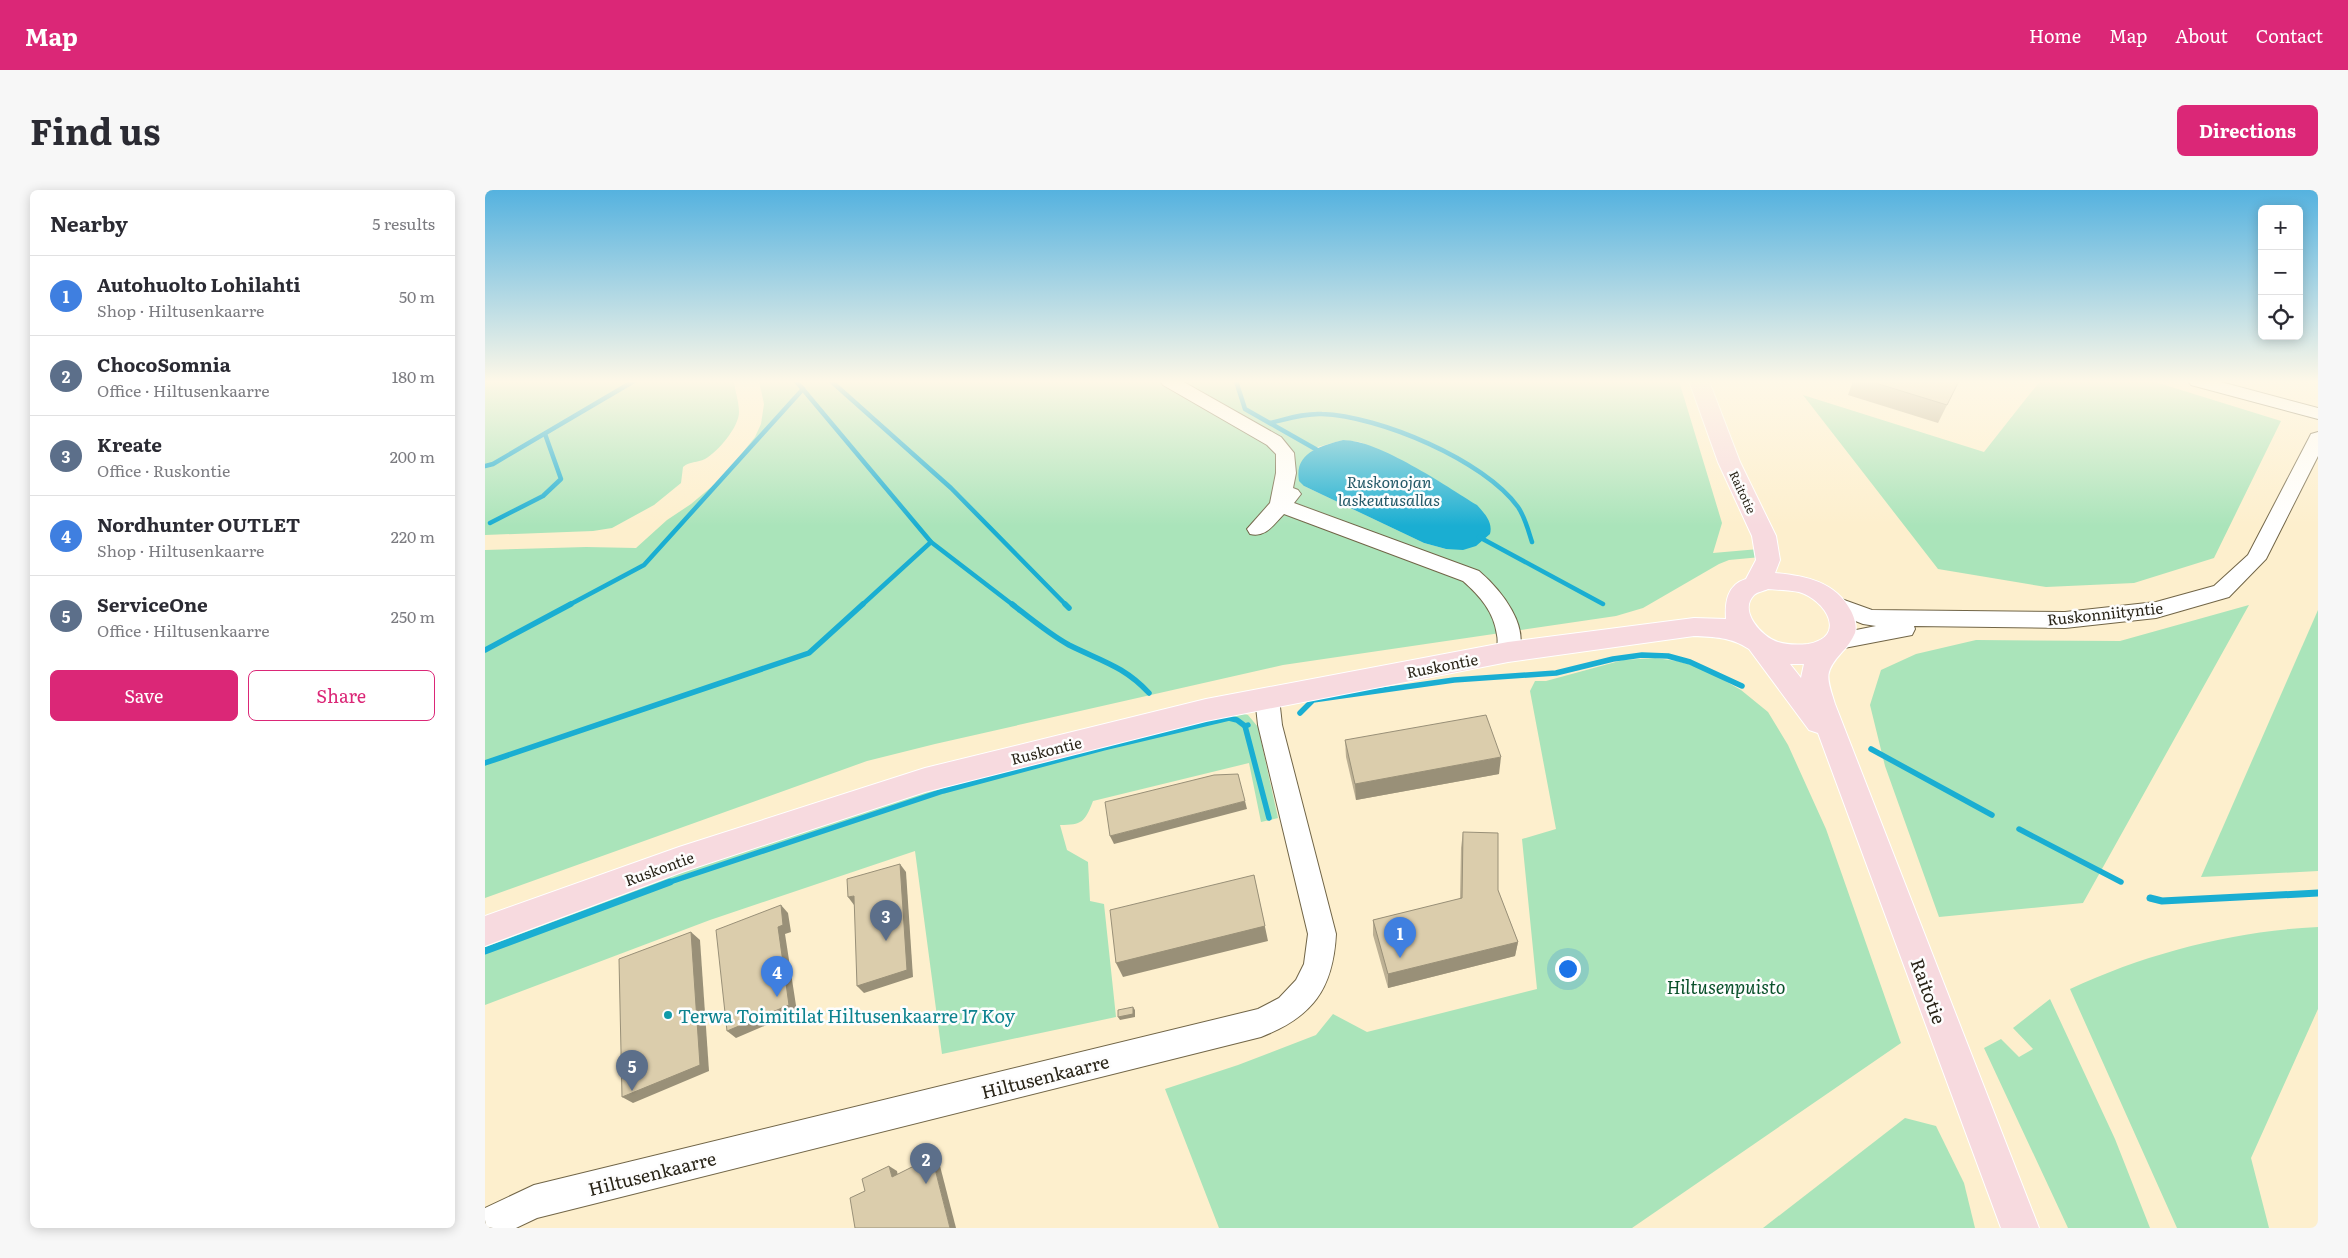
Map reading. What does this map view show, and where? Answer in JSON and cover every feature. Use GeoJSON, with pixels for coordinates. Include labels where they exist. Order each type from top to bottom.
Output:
{"type":"FeatureCollection","features":[{"type":"Feature","properties":{"kind":"main road","name":"Raitotie"},"geometry":{"type":"LineString","coordinates":[[1717,429],[1729,462],[1764,536],[1768,560],[1750,587]]}},
{"type":"Feature","properties":{"kind":"main road","name":"Raitotie"},"geometry":{"type":"LineString","coordinates":[[1756,518],[1794,568],[1827,599]]}},
{"type":"Feature","properties":{"kind":"main road"},"geometry":{"type":"LineString","coordinates":[[1770,580],[1804,585],[1827,599],[1841,617],[1844,630],[1834,646],[1813,656],[1795,656],[1776,652],[1753,640],[1738,623],[1735,611],[1737,600],[1750,587],[1770,580]]}},
{"type":"Feature","properties":{"kind":"main road","name":"Ruskontie"},"geometry":{"type":"LineString","coordinates":[[1624,636],[1709,608],[1750,587]]}},
{"type":"Feature","properties":{"kind":"main road","name":"Ruskontie"},"geometry":{"type":"LineString","coordinates":[[485,931],[679,860],[925,780],[1206,710],[1507,652],[1694,627],[1725,628],[1753,640]]}},
{"type":"Feature","properties":{"kind":"main road","name":"Raitotie"},"geometry":{"type":"LineString","coordinates":[[1753,640],[1799,694],[1840,752]]}},
{"type":"Feature","properties":{"kind":"main road","name":"Raitotie"},"geometry":{"type":"LineString","coordinates":[[1834,646],[1819,659],[1814,681],[1830,732],[1840,752],[1946,1036],[2021,1228]]}},
{"type":"Feature","properties":{"kind":"street"},"geometry":{"type":"LineString","coordinates":[[1254,429],[1274,441],[1285,453],[1286,473],[1281,505]]}},
{"type":"Feature","properties":{"kind":"street","name":"Ruskonniityntie"},"geometry":{"type":"LineString","coordinates":[[1827,599],[1871,618],[2065,620],[2156,610],[2221,592],[2256,559],[2318,438]]}},
{"type":"Feature","properties":{"kind":"street"},"geometry":{"type":"LineString","coordinates":[[1257,529],[1299,486]]}},
{"type":"Feature","properties":{"kind":"street"},"geometry":{"type":"LineString","coordinates":[[1281,505],[1471,576],[1482,585],[1498,605],[1509,633],[1507,652]]}},
{"type":"Feature","properties":{"kind":"street","name":"Ruskonniityntie"},"geometry":{"type":"LineString","coordinates":[[1834,646],[1953,620]]}},
{"type":"Feature","properties":{"kind":"street","name":"Hiltusenkaarre"},"geometry":{"type":"LineString","coordinates":[[485,1225],[534,1202],[1261,1023],[1293,1005],[1310,984],[1321,960],[1322,934],[1270,725],[1267,698]]}},
{"type":"Feature","properties":{"kind":"green space"},"geometry":{"type":"Polygon","coordinates":[[[485,429],[733,429],[710,456],[683,467],[681,483],[654,505],[612,528],[593,531],[485,535],[485,429]]]}},
{"type":"Feature","properties":{"kind":"green space"},"geometry":{"type":"Polygon","coordinates":[[[758,429],[1694,429],[1722,523],[1713,553],[1759,549],[1761,557],[1729,560],[1719,564],[1643,608],[1616,616],[1283,665],[867,761],[485,898],[485,550],[586,547],[636,548],[667,520],[691,504],[722,478],[755,437],[758,429]],[[1343,440],[1314,448],[1304,486],[1424,543],[1446,549],[1402,461],[1360,442],[1343,440]]]}},
{"type":"Feature","properties":{"kind":"green space"},"geometry":{"type":"Polygon","coordinates":[[[1830,429],[1912,429],[1984,452],[2002,429],[2277,429],[2214,558],[2134,583],[2046,587],[1938,569],[1830,429]]]}},
{"type":"Feature","properties":{"kind":"green space"},"geometry":{"type":"Polygon","coordinates":[[[2249,605],[2083,903],[1939,917],[1885,766],[1870,705],[1881,670],[1916,654],[1976,640],[2120,641],[2249,605]]]}},
{"type":"Feature","properties":{"kind":"green space"},"geometry":{"type":"Polygon","coordinates":[[[2318,610],[2318,871],[2201,877],[2318,610]]]}},
{"type":"Feature","properties":{"kind":"green space","name":"Hiltusenpuisto"},"geometry":{"type":"Polygon","coordinates":[[[1655,658],[1677,661],[1704,669],[1741,690],[1768,712],[1788,745],[1826,829],[1901,1043],[1632,1228],[1219,1228],[1165,1089],[1238,1065],[1316,1035],[1333,1014],[1367,1032],[1537,989],[1522,839],[1556,829],[1530,691],[1535,681],[1546,681],[1623,660],[1655,658]]]}},
{"type":"Feature","properties":{"kind":"green space"},"geometry":{"type":"Polygon","coordinates":[[[1237,712],[1248,715],[1258,727],[1278,818],[1261,822],[1249,763],[1093,801],[1088,814],[1082,821],[1060,825],[1067,850],[1088,862],[1090,901],[1104,904],[1116,1017],[942,1054],[915,851],[710,920],[485,1005],[485,943],[676,872],[940,785],[1237,712]]]}},
{"type":"Feature","properties":{"kind":"green space"},"geometry":{"type":"Polygon","coordinates":[[[2318,927],[2318,1009],[2251,1158],[2269,1228],[2177,1228],[2070,989],[2129,965],[2191,946],[2254,933],[2318,927]]]}},
{"type":"Feature","properties":{"kind":"green space"},"geometry":{"type":"Polygon","coordinates":[[[2050,999],[2115,1139],[2150,1228],[2068,1228],[1984,1048],[2001,1039],[2019,1057],[2033,1049],[2013,1028],[2050,999]]]}},
{"type":"Feature","properties":{"kind":"green space"},"geometry":{"type":"Polygon","coordinates":[[[1905,1118],[1936,1126],[1964,1183],[1975,1228],[1763,1228],[1905,1118]]]}},
{"type":"Feature","properties":{"kind":"water","name":"Ruskonojan laskeutusallas"},"geometry":{"type":"Polygon","coordinates":[[[1343,440],[1375,447],[1412,465],[1477,505],[1489,522],[1490,534],[1476,546],[1463,550],[1446,549],[1424,543],[1304,486],[1299,481],[1299,471],[1305,457],[1318,448],[1343,440]]]}},
{"type":"Feature","properties":{"kind":"building"},"geometry":{"type":"Polygon","coordinates":[[[1486,715],[1501,757],[1355,784],[1345,740],[1486,715]]]}},
{"type":"Feature","properties":{"kind":"building"},"geometry":{"type":"Polygon","coordinates":[[[1238,774],[1245,801],[1110,836],[1105,802],[1214,775],[1238,774]]]}},
{"type":"Feature","properties":{"kind":"building"},"geometry":{"type":"Polygon","coordinates":[[[1463,832],[1498,833],[1498,890],[1518,942],[1388,974],[1373,920],[1462,898],[1463,832]]]}},
{"type":"Feature","properties":{"kind":"building"},"geometry":{"type":"Polygon","coordinates":[[[900,864],[907,970],[857,986],[854,896],[848,897],[847,879],[900,864]]]}},
{"type":"Feature","properties":{"kind":"building"},"geometry":{"type":"Polygon","coordinates":[[[1254,875],[1265,926],[1116,963],[1110,910],[1254,875]]]}},
{"type":"Feature","properties":{"kind":"building"},"geometry":{"type":"Polygon","coordinates":[[[781,905],[783,925],[778,927],[789,1005],[727,1031],[716,930],[781,905]]]}},
{"type":"Feature","properties":{"kind":"building","name":"Terwa Toimitilat Hiltusenkaarre 17 Koy"},"geometry":{"type":"Polygon","coordinates":[[[691,932],[700,1065],[622,1097],[619,959],[691,932]]]}},
{"type":"Feature","properties":{"kind":"building"},"geometry":{"type":"Polygon","coordinates":[[[1133,1007],[1133,1014],[1118,1017],[1118,1010],[1133,1007]]]}},
{"type":"Feature","properties":{"kind":"building"},"geometry":{"type":"Polygon","coordinates":[[[932,1157],[950,1228],[855,1228],[850,1198],[865,1191],[862,1179],[889,1166],[892,1177],[932,1157]]]}},
{"type":"Feature","properties":{"kind":"waterway"},"geometry":{"type":"LineString","coordinates":[[485,466],[493,464],[552,429]]}},
{"type":"Feature","properties":{"kind":"waterway"},"geometry":{"type":"LineString","coordinates":[[569,605],[644,565],[766,429]]}},
{"type":"Feature","properties":{"kind":"waterway"},"geometry":{"type":"LineString","coordinates":[[837,429],[931,542]]}},
{"type":"Feature","properties":{"kind":"waterway"},"geometry":{"type":"LineString","coordinates":[[885,429],[951,488],[1066,605]]}},
{"type":"Feature","properties":{"kind":"waterway"},"geometry":{"type":"LineString","coordinates":[[1281,429],[1319,451]]}},
{"type":"Feature","properties":{"kind":"waterway"},"geometry":{"type":"LineString","coordinates":[[1392,429],[1456,457],[1481,473],[1502,490],[1518,507],[1532,542]]}},
{"type":"Feature","properties":{"kind":"waterway"},"geometry":{"type":"LineString","coordinates":[[490,523],[543,496],[561,479],[545,434]]}},
{"type":"Feature","properties":{"kind":"waterway"},"geometry":{"type":"LineString","coordinates":[[1479,537],[1603,604]]}},
{"type":"Feature","properties":{"kind":"waterway"},"geometry":{"type":"LineString","coordinates":[[862,605],[931,542]]}},
{"type":"Feature","properties":{"kind":"waterway"},"geometry":{"type":"LineString","coordinates":[[931,542],[1013,605]]}},
{"type":"Feature","properties":{"kind":"waterway"},"geometry":{"type":"LineString","coordinates":[[485,650],[571,604]]}},
{"type":"Feature","properties":{"kind":"waterway"},"geometry":{"type":"LineString","coordinates":[[485,763],[809,653],[863,604]]}},
{"type":"Feature","properties":{"kind":"waterway"},"geometry":{"type":"LineString","coordinates":[[1012,604],[1062,641],[1121,670],[1149,693]]}},
{"type":"Feature","properties":{"kind":"waterway"},"geometry":{"type":"LineString","coordinates":[[1066,605],[1069,608]]}},
{"type":"Feature","properties":{"kind":"waterway"},"geometry":{"type":"LineString","coordinates":[[1300,713],[1313,700],[1454,680],[1556,673],[1613,659],[1642,655],[1668,656],[1690,662],[1742,686]]}},
{"type":"Feature","properties":{"kind":"waterway"},"geometry":{"type":"LineString","coordinates":[[670,882],[943,791],[1103,748],[1229,718],[1237,720],[1245,726]]}},
{"type":"Feature","properties":{"kind":"waterway"},"geometry":{"type":"LineString","coordinates":[[1245,726],[1269,818]]}},
{"type":"Feature","properties":{"kind":"waterway"},"geometry":{"type":"LineString","coordinates":[[1871,749],[1992,815]]}},
{"type":"Feature","properties":{"kind":"waterway"},"geometry":{"type":"LineString","coordinates":[[2019,829],[2121,882]]}},
{"type":"Feature","properties":{"kind":"waterway"},"geometry":{"type":"LineString","coordinates":[[485,951],[670,882]]}},
{"type":"Feature","properties":{"kind":"waterway"},"geometry":{"type":"LineString","coordinates":[[2150,898],[2162,901],[2318,893]]}},
{"type":"Feature","properties":{"kind":"place","name":"Kreate"},"geometry":{"type":"Point","coordinates":[886,941]}},
{"type":"Feature","properties":{"kind":"place","name":"Autohuolto Lohilahti"},"geometry":{"type":"Point","coordinates":[1400,958]}},
{"type":"Feature","properties":{"kind":"place","name":"Nordhunter OUTLET"},"geometry":{"type":"Point","coordinates":[777,997]}},
{"type":"Feature","properties":{"kind":"place","name":"Terwa Toimitilat Hiltusenkaarre 17 Koy"},"geometry":{"type":"Point","coordinates":[668,1015]}},
{"type":"Feature","properties":{"kind":"place","name":"ServiceOne"},"geometry":{"type":"Point","coordinates":[632,1091]}},
{"type":"Feature","properties":{"kind":"place","name":"ChocoSomnia"},"geometry":{"type":"Point","coordinates":[926,1184]}}]}
